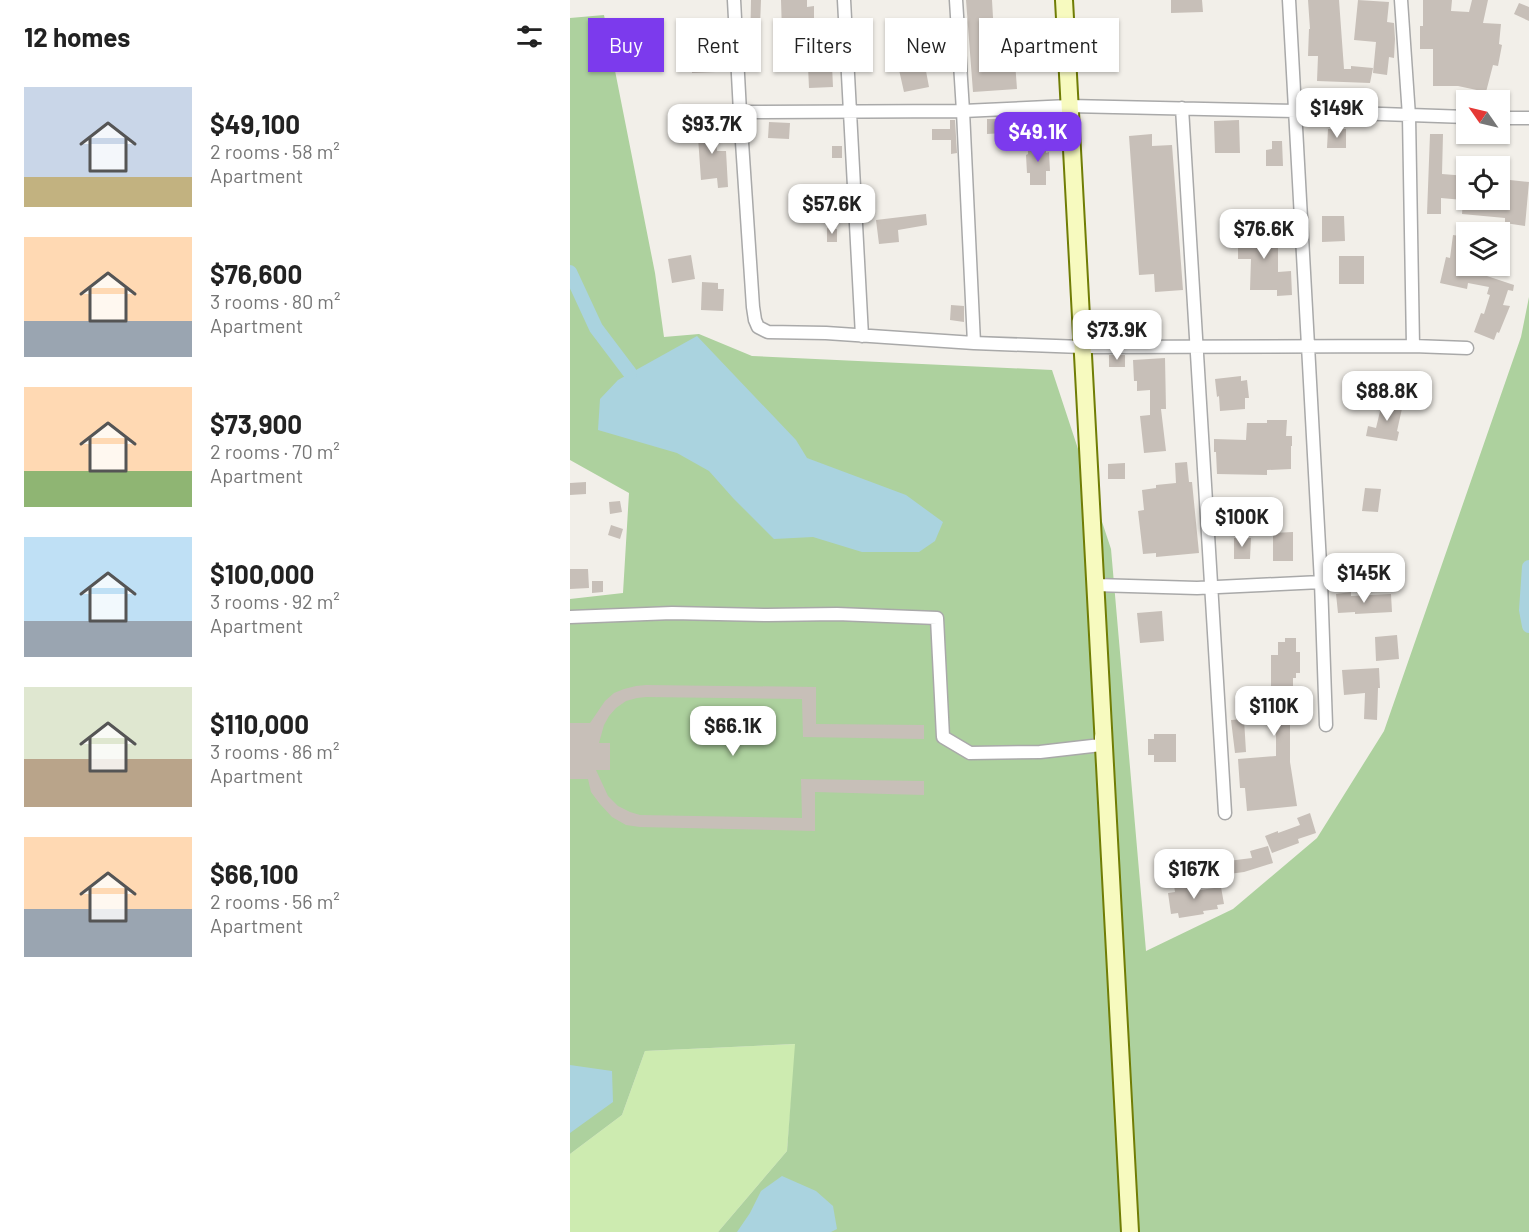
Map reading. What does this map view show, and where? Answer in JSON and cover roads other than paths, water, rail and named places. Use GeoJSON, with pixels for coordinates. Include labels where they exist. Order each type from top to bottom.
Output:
{"type":"FeatureCollection","features":[{"type":"Feature","properties":{"kind":"street"},"geometry":{"type":"LineString","coordinates":[[735,0],[753,307],[758,327],[768,332],[1082,347],[1413,346],[1467,348]]}},
{"type":"Feature","properties":{"kind":"street"},"geometry":{"type":"LineString","coordinates":[[844,0],[862,336]]}},
{"type":"Feature","properties":{"kind":"street"},"geometry":{"type":"LineString","coordinates":[[956,0],[974,343]]}},
{"type":"Feature","properties":{"kind":"street"},"geometry":{"type":"LineString","coordinates":[[1064,0],[1130,1232]]}},
{"type":"Feature","properties":{"kind":"street"},"geometry":{"type":"LineString","coordinates":[[1289,0],[1321,582],[1326,725]]}},
{"type":"Feature","properties":{"kind":"street"},"geometry":{"type":"LineString","coordinates":[[1401,0],[1409,116],[1413,346]]}},
{"type":"Feature","properties":{"kind":"street"},"geometry":{"type":"LineString","coordinates":[[740,112],[963,111],[1069,106],[1456,117]]}},
{"type":"Feature","properties":{"kind":"street"},"geometry":{"type":"LineString","coordinates":[[1182,108],[1225,813]]}},
{"type":"Feature","properties":{"kind":"street"},"geometry":{"type":"LineString","coordinates":[[1510,118],[1529,118]]}},
{"type":"Feature","properties":{"kind":"street"},"geometry":{"type":"LineString","coordinates":[[570,617],[672,613],[837,614],[937,618],[943,737],[970,753],[1040,752],[1101,745],[1095,665],[1092,526]]}},
{"type":"Feature","properties":{"kind":"street"},"geometry":{"type":"LineString","coordinates":[[1095,585],[1211,588],[1321,582]]}},
{"type":"Feature","properties":{"kind":"water"},"geometry":{"type":"Polygon","coordinates":[[[697,336],[796,440],[807,458],[906,495],[943,522],[935,541],[919,552],[862,552],[813,537],[774,539],[709,471],[677,453],[598,430],[600,399],[618,380],[697,336]]]}},
{"type":"Feature","properties":{"kind":"water"},"geometry":{"type":"Polygon","coordinates":[[[570,1065],[612,1071],[613,1102],[570,1133],[570,1065]]]}},
{"type":"Feature","properties":{"kind":"water"},"geometry":{"type":"Polygon","coordinates":[[[782,1176],[816,1191],[833,1206],[837,1229],[831,1232],[737,1232],[761,1191],[782,1176]]]}},
{"type":"Feature","properties":{"kind":"waterway"},"geometry":{"type":"LineString","coordinates":[[570,272],[596,328],[630,373]]}},
{"type":"Feature","properties":{"kind":"waterway"},"geometry":{"type":"LineString","coordinates":[[1529,567],[1526,610],[1529,626]]}}]}
